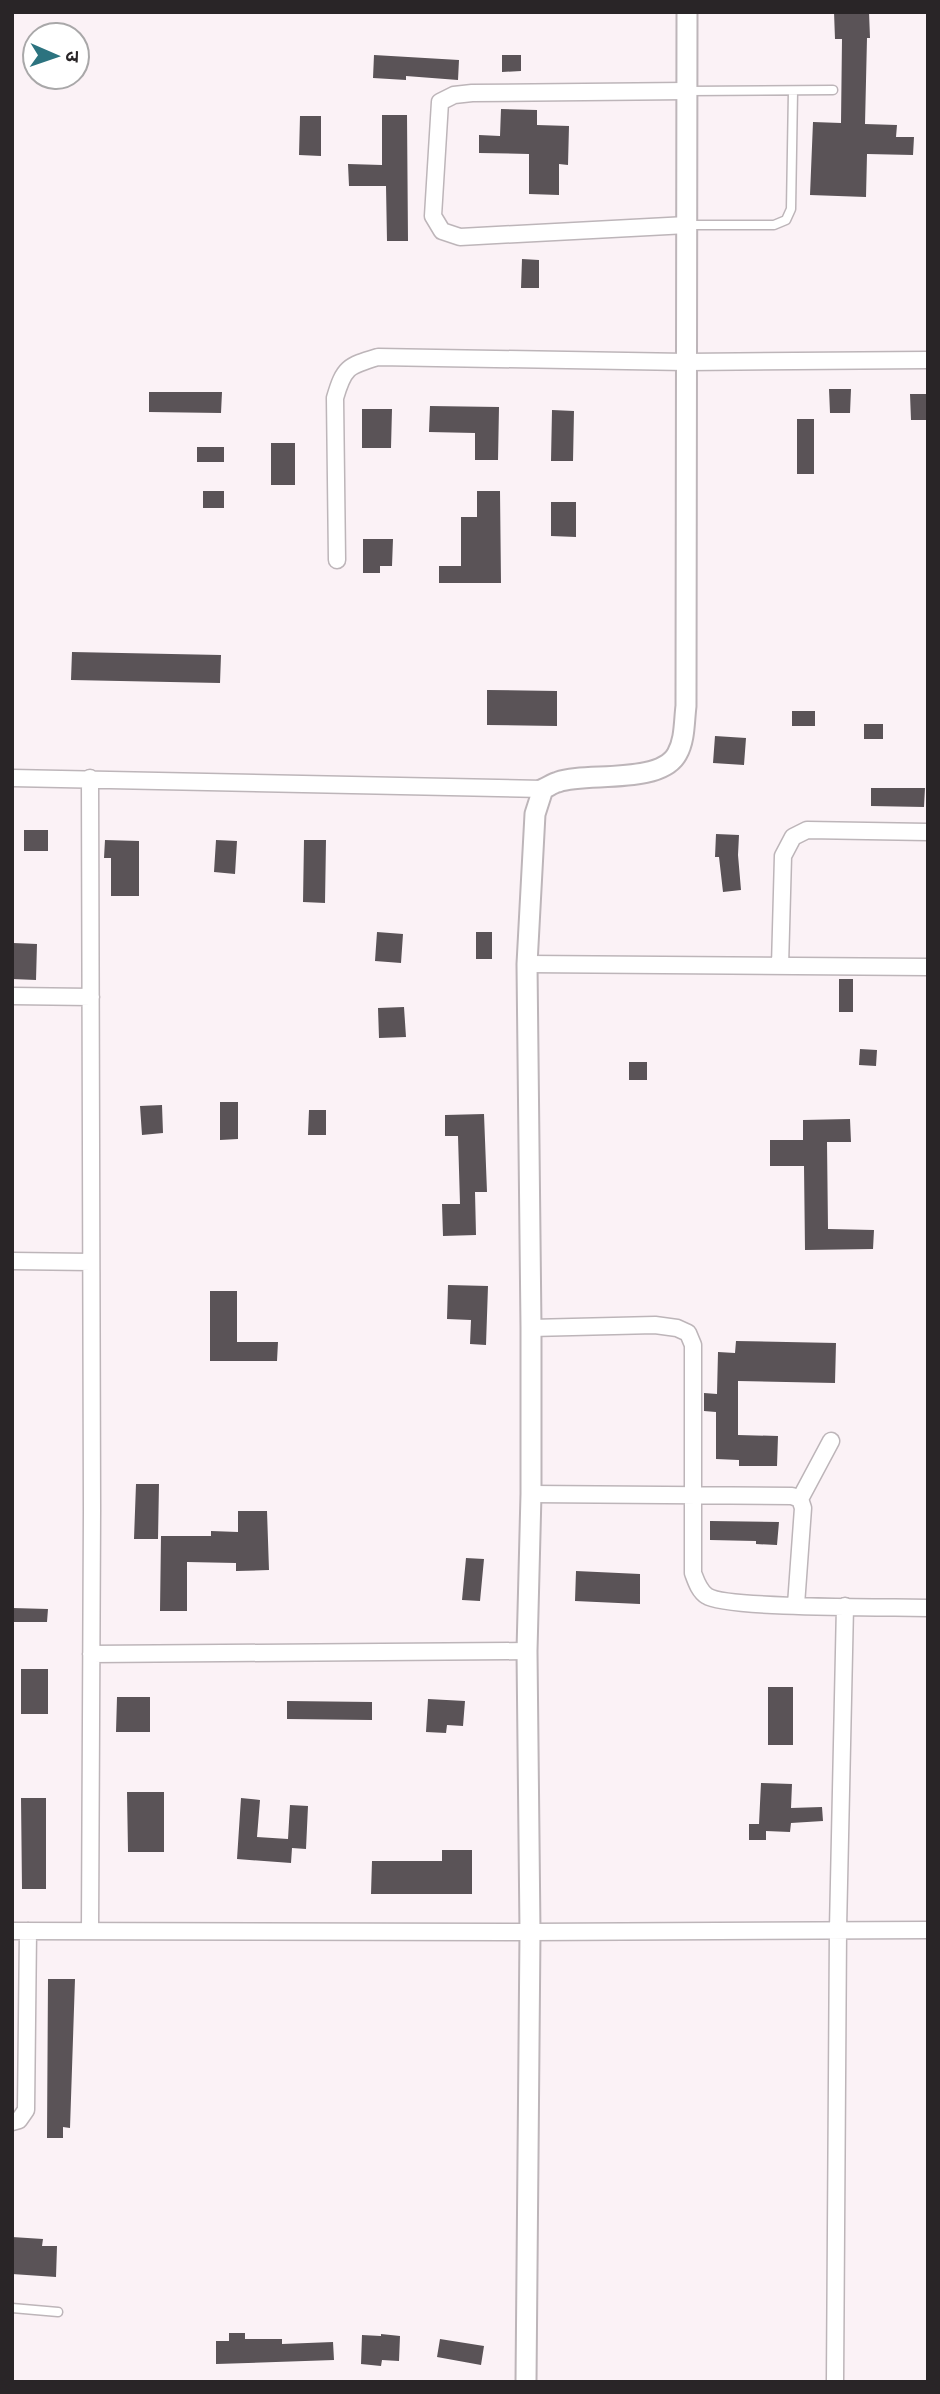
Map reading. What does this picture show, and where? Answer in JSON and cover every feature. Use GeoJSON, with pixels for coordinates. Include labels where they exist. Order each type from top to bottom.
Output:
{"type":"FeatureCollection","features":[{"type":"Feature","properties":{"kind":"street"},"geometry":{"type":"LineString","coordinates":[[12,778],[543,789],[559,781],[623,777],[661,768],[676,757],[682,740],[686,706],[687,12]]}},
{"type":"Feature","properties":{"kind":"street"},"geometry":{"type":"LineString","coordinates":[[687,91],[454,95],[440,102],[433,216],[442,231],[460,237],[687,225]]}},
{"type":"Feature","properties":{"kind":"street"},"geometry":{"type":"LineString","coordinates":[[337,560],[335,398],[341,376],[354,364],[378,357],[686,362],[928,360]]}},
{"type":"Feature","properties":{"kind":"street"},"geometry":{"type":"LineString","coordinates":[[90,778],[90,1931]]}},
{"type":"Feature","properties":{"kind":"street"},"geometry":{"type":"LineString","coordinates":[[526,2382],[530,1932],[527,1651],[531,1494],[527,964],[535,814],[543,789]]}},
{"type":"Feature","properties":{"kind":"street"},"geometry":{"type":"LineString","coordinates":[[780,966],[783,856],[793,837],[807,830],[928,832]]}},
{"type":"Feature","properties":{"kind":"street"},"geometry":{"type":"LineString","coordinates":[[527,964],[928,967]]}},
{"type":"Feature","properties":{"kind":"street"},"geometry":{"type":"LineString","coordinates":[[12,996],[91,996]]}},
{"type":"Feature","properties":{"kind":"street"},"geometry":{"type":"LineString","coordinates":[[12,1261],[92,1262]]}},
{"type":"Feature","properties":{"kind":"street"},"geometry":{"type":"LineString","coordinates":[[531,1328],[655,1325],[677,1328],[688,1333],[694,1345],[693,1573],[707,1596],[721,1601],[928,1608]]}},
{"type":"Feature","properties":{"kind":"street"},"geometry":{"type":"LineString","coordinates":[[796,1605],[803,1508],[800,1499],[831,1441]]}},
{"type":"Feature","properties":{"kind":"street"},"geometry":{"type":"LineString","coordinates":[[531,1494],[792,1496],[800,1499]]}},
{"type":"Feature","properties":{"kind":"street"},"geometry":{"type":"LineString","coordinates":[[835,2382],[838,1930],[845,1606]]}},
{"type":"Feature","properties":{"kind":"street"},"geometry":{"type":"LineString","coordinates":[[91,1654],[527,1651]]}},
{"type":"Feature","properties":{"kind":"street"},"geometry":{"type":"LineString","coordinates":[[12,2122],[19,2120],[26,2110],[20,1931],[928,1930]]}},
{"type":"Feature","properties":{"kind":"lane"},"geometry":{"type":"LineString","coordinates":[[687,91],[833,90]]}},
{"type":"Feature","properties":{"kind":"lane"},"geometry":{"type":"LineString","coordinates":[[687,225],[774,225],[786,220],[791,209],[793,91]]}},
{"type":"Feature","properties":{"kind":"lane"},"geometry":{"type":"LineString","coordinates":[[12,2308],[58,2312]]}},
{"type":"Feature","properties":{"kind":"building"},"geometry":{"type":"Polygon","coordinates":[[[834,12],[869,12],[865,124],[897,125],[896,137],[914,137],[913,155],[867,154],[866,197],[810,195],[813,122],[841,123],[842,39],[835,39],[834,12]]]}},
{"type":"Feature","properties":{"kind":"building"},"geometry":{"type":"Polygon","coordinates":[[[374,55],[459,60],[458,80],[406,76],[406,80],[373,78],[374,55]]]}},
{"type":"Feature","properties":{"kind":"building"},"geometry":{"type":"Polygon","coordinates":[[[502,55],[521,55],[521,71],[502,72],[502,55]]]}},
{"type":"Feature","properties":{"kind":"building"},"geometry":{"type":"Polygon","coordinates":[[[501,109],[537,110],[537,125],[569,126],[568,165],[559,164],[559,195],[529,194],[529,154],[479,153],[479,135],[500,136],[501,109]]]}},
{"type":"Feature","properties":{"kind":"building"},"geometry":{"type":"Polygon","coordinates":[[[382,115],[407,115],[408,241],[387,241],[386,186],[349,186],[348,164],[382,165],[382,115]]]}},
{"type":"Feature","properties":{"kind":"building"},"geometry":{"type":"Polygon","coordinates":[[[300,116],[321,116],[321,156],[299,155],[300,116]]]}},
{"type":"Feature","properties":{"kind":"building"},"geometry":{"type":"Polygon","coordinates":[[[522,259],[539,260],[539,288],[521,288],[522,259]]]}},
{"type":"Feature","properties":{"kind":"building"},"geometry":{"type":"Polygon","coordinates":[[[829,389],[851,389],[850,413],[830,413],[829,389]]]}},
{"type":"Feature","properties":{"kind":"building"},"geometry":{"type":"Polygon","coordinates":[[[149,392],[222,392],[221,413],[149,412],[149,392]]]}},
{"type":"Feature","properties":{"kind":"building"},"geometry":{"type":"Polygon","coordinates":[[[910,394],[927,394],[927,420],[911,420],[910,394]]]}},
{"type":"Feature","properties":{"kind":"building"},"geometry":{"type":"Polygon","coordinates":[[[430,406],[499,407],[498,460],[475,460],[475,433],[429,432],[430,406]]]}},
{"type":"Feature","properties":{"kind":"building"},"geometry":{"type":"Polygon","coordinates":[[[362,409],[392,409],[391,448],[362,448],[362,409]]]}},
{"type":"Feature","properties":{"kind":"building"},"geometry":{"type":"Polygon","coordinates":[[[552,410],[574,411],[573,461],[551,461],[552,410]]]}},
{"type":"Feature","properties":{"kind":"building"},"geometry":{"type":"Polygon","coordinates":[[[797,419],[814,419],[814,474],[797,474],[797,419]]]}},
{"type":"Feature","properties":{"kind":"building"},"geometry":{"type":"Polygon","coordinates":[[[271,443],[295,443],[295,485],[271,485],[271,443]]]}},
{"type":"Feature","properties":{"kind":"building"},"geometry":{"type":"Polygon","coordinates":[[[197,447],[224,447],[224,462],[197,462],[197,447]]]}},
{"type":"Feature","properties":{"kind":"building"},"geometry":{"type":"Polygon","coordinates":[[[203,491],[224,491],[224,508],[203,508],[203,491]]]}},
{"type":"Feature","properties":{"kind":"building"},"geometry":{"type":"Polygon","coordinates":[[[477,491],[500,491],[501,583],[439,583],[439,566],[461,566],[461,517],[477,517],[477,491]]]}},
{"type":"Feature","properties":{"kind":"building"},"geometry":{"type":"Polygon","coordinates":[[[551,502],[576,502],[576,537],[551,536],[551,502]]]}},
{"type":"Feature","properties":{"kind":"building"},"geometry":{"type":"Polygon","coordinates":[[[363,539],[393,539],[392,566],[380,566],[380,573],[363,573],[363,539]]]}},
{"type":"Feature","properties":{"kind":"building"},"geometry":{"type":"Polygon","coordinates":[[[72,652],[221,655],[220,683],[71,680],[72,652]]]}},
{"type":"Feature","properties":{"kind":"building"},"geometry":{"type":"Polygon","coordinates":[[[487,690],[557,691],[557,726],[487,725],[487,690]]]}},
{"type":"Feature","properties":{"kind":"building"},"geometry":{"type":"Polygon","coordinates":[[[792,711],[815,711],[815,726],[792,726],[792,711]]]}},
{"type":"Feature","properties":{"kind":"building"},"geometry":{"type":"Polygon","coordinates":[[[864,724],[883,724],[883,739],[864,739],[864,724]]]}},
{"type":"Feature","properties":{"kind":"building"},"geometry":{"type":"Polygon","coordinates":[[[715,736],[746,738],[744,765],[713,763],[715,736]]]}},
{"type":"Feature","properties":{"kind":"building"},"geometry":{"type":"Polygon","coordinates":[[[871,788],[925,788],[924,807],[871,806],[871,788]]]}},
{"type":"Feature","properties":{"kind":"building"},"geometry":{"type":"Polygon","coordinates":[[[24,830],[48,830],[48,851],[24,851],[24,830]]]}},
{"type":"Feature","properties":{"kind":"building"},"geometry":{"type":"Polygon","coordinates":[[[716,834],[739,835],[741,890],[723,892],[719,857],[715,857],[716,834]]]}},
{"type":"Feature","properties":{"kind":"building"},"geometry":{"type":"Polygon","coordinates":[[[105,840],[139,841],[139,896],[111,896],[111,858],[104,858],[105,840]]]}},
{"type":"Feature","properties":{"kind":"building"},"geometry":{"type":"Polygon","coordinates":[[[216,840],[237,841],[235,874],[214,872],[216,840]]]}},
{"type":"Feature","properties":{"kind":"building"},"geometry":{"type":"Polygon","coordinates":[[[304,840],[326,840],[325,903],[303,902],[304,840]]]}},
{"type":"Feature","properties":{"kind":"building"},"geometry":{"type":"Polygon","coordinates":[[[377,932],[403,934],[401,963],[375,961],[377,932]]]}},
{"type":"Feature","properties":{"kind":"building"},"geometry":{"type":"Polygon","coordinates":[[[476,932],[492,932],[492,959],[476,959],[476,932]]]}},
{"type":"Feature","properties":{"kind":"building"},"geometry":{"type":"Polygon","coordinates":[[[13,943],[37,944],[36,980],[12,979],[13,943]]]}},
{"type":"Feature","properties":{"kind":"building"},"geometry":{"type":"Polygon","coordinates":[[[839,979],[853,979],[853,1012],[839,1012],[839,979]]]}},
{"type":"Feature","properties":{"kind":"building"},"geometry":{"type":"Polygon","coordinates":[[[404,1007],[406,1037],[379,1038],[378,1008],[404,1007]]]}},
{"type":"Feature","properties":{"kind":"building"},"geometry":{"type":"Polygon","coordinates":[[[860,1049],[877,1050],[876,1066],[859,1065],[860,1049]]]}},
{"type":"Feature","properties":{"kind":"building"},"geometry":{"type":"Polygon","coordinates":[[[629,1062],[647,1062],[647,1080],[629,1080],[629,1062]]]}},
{"type":"Feature","properties":{"kind":"building"},"geometry":{"type":"Polygon","coordinates":[[[220,1102],[238,1102],[238,1139],[220,1140],[220,1102]]]}},
{"type":"Feature","properties":{"kind":"building"},"geometry":{"type":"Polygon","coordinates":[[[162,1105],[163,1133],[142,1135],[140,1106],[162,1105]]]}},
{"type":"Feature","properties":{"kind":"building"},"geometry":{"type":"Polygon","coordinates":[[[309,1110],[326,1110],[326,1135],[308,1135],[309,1110]]]}},
{"type":"Feature","properties":{"kind":"building"},"geometry":{"type":"Polygon","coordinates":[[[484,1114],[487,1192],[475,1192],[476,1235],[443,1236],[442,1204],[460,1204],[458,1136],[445,1136],[445,1115],[484,1114]]]}},
{"type":"Feature","properties":{"kind":"building"},"geometry":{"type":"Polygon","coordinates":[[[850,1119],[851,1142],[827,1142],[828,1229],[874,1230],[873,1249],[805,1250],[804,1166],[770,1166],[770,1140],[803,1140],[803,1120],[850,1119]]]}},
{"type":"Feature","properties":{"kind":"building"},"geometry":{"type":"Polygon","coordinates":[[[448,1285],[488,1286],[486,1345],[470,1344],[471,1320],[447,1319],[448,1285]]]}},
{"type":"Feature","properties":{"kind":"building"},"geometry":{"type":"Polygon","coordinates":[[[210,1291],[237,1291],[237,1342],[278,1342],[277,1361],[210,1361],[210,1291]]]}},
{"type":"Feature","properties":{"kind":"building"},"geometry":{"type":"Polygon","coordinates":[[[736,1341],[836,1343],[835,1383],[738,1381],[738,1435],[778,1436],[777,1466],[739,1466],[739,1460],[716,1459],[716,1412],[704,1411],[704,1393],[717,1394],[718,1352],[735,1353],[736,1341]]]}},
{"type":"Feature","properties":{"kind":"building"},"geometry":{"type":"Polygon","coordinates":[[[136,1484],[159,1484],[158,1539],[134,1539],[136,1484]]]}},
{"type":"Feature","properties":{"kind":"building"},"geometry":{"type":"Polygon","coordinates":[[[238,1511],[267,1511],[269,1570],[236,1571],[236,1563],[187,1562],[187,1611],[160,1611],[161,1536],[211,1536],[211,1531],[238,1532],[238,1511]]]}},
{"type":"Feature","properties":{"kind":"building"},"geometry":{"type":"Polygon","coordinates":[[[710,1521],[779,1522],[777,1545],[756,1544],[756,1541],[710,1540],[710,1521]]]}},
{"type":"Feature","properties":{"kind":"building"},"geometry":{"type":"Polygon","coordinates":[[[466,1558],[484,1559],[480,1601],[462,1600],[466,1558]]]}},
{"type":"Feature","properties":{"kind":"building"},"geometry":{"type":"Polygon","coordinates":[[[576,1571],[640,1574],[640,1604],[575,1601],[576,1571]]]}},
{"type":"Feature","properties":{"kind":"building"},"geometry":{"type":"Polygon","coordinates":[[[12,1608],[48,1609],[47,1622],[12,1622],[12,1608]]]}},
{"type":"Feature","properties":{"kind":"building"},"geometry":{"type":"Polygon","coordinates":[[[21,1669],[48,1669],[48,1714],[21,1714],[21,1669]]]}},
{"type":"Feature","properties":{"kind":"building"},"geometry":{"type":"Polygon","coordinates":[[[768,1687],[793,1687],[793,1745],[768,1745],[768,1687]]]}},
{"type":"Feature","properties":{"kind":"building"},"geometry":{"type":"Polygon","coordinates":[[[117,1697],[150,1697],[150,1732],[116,1732],[117,1697]]]}},
{"type":"Feature","properties":{"kind":"building"},"geometry":{"type":"Polygon","coordinates":[[[428,1699],[465,1701],[463,1726],[447,1725],[446,1733],[426,1732],[428,1699]]]}},
{"type":"Feature","properties":{"kind":"building"},"geometry":{"type":"Polygon","coordinates":[[[287,1701],[372,1702],[372,1720],[287,1719],[287,1701]]]}},
{"type":"Feature","properties":{"kind":"building"},"geometry":{"type":"Polygon","coordinates":[[[761,1783],[792,1784],[791,1808],[822,1807],[823,1821],[791,1823],[790,1832],[766,1831],[766,1840],[749,1840],[749,1824],[759,1824],[761,1783]]]}},
{"type":"Feature","properties":{"kind":"building"},"geometry":{"type":"Polygon","coordinates":[[[127,1792],[164,1792],[164,1852],[128,1852],[127,1792]]]}},
{"type":"Feature","properties":{"kind":"building"},"geometry":{"type":"Polygon","coordinates":[[[21,1798],[46,1798],[46,1889],[22,1889],[21,1798]]]}},
{"type":"Feature","properties":{"kind":"building"},"geometry":{"type":"Polygon","coordinates":[[[241,1798],[260,1800],[257,1837],[288,1839],[290,1805],[308,1806],[306,1849],[292,1848],[291,1863],[237,1859],[241,1798]]]}},
{"type":"Feature","properties":{"kind":"building"},"geometry":{"type":"Polygon","coordinates":[[[442,1850],[472,1850],[472,1894],[371,1894],[372,1861],[442,1861],[442,1850]]]}},
{"type":"Feature","properties":{"kind":"building"},"geometry":{"type":"Polygon","coordinates":[[[48,1979],[75,1979],[70,2128],[63,2127],[63,2138],[47,2138],[48,1979]]]}},
{"type":"Feature","properties":{"kind":"building"},"geometry":{"type":"Polygon","coordinates":[[[12,2237],[43,2239],[42,2246],[57,2246],[56,2277],[12,2274],[12,2237]]]}},
{"type":"Feature","properties":{"kind":"building"},"geometry":{"type":"Polygon","coordinates":[[[229,2333],[245,2333],[245,2339],[282,2339],[282,2344],[333,2342],[334,2360],[216,2364],[216,2341],[229,2341],[229,2333]]]}},
{"type":"Feature","properties":{"kind":"building"},"geometry":{"type":"Polygon","coordinates":[[[362,2335],[400,2336],[399,2361],[382,2360],[381,2366],[361,2364],[362,2335]]]}},
{"type":"Feature","properties":{"kind":"building"},"geometry":{"type":"Polygon","coordinates":[[[440,2339],[484,2346],[481,2365],[437,2357],[440,2339]]]}}]}
